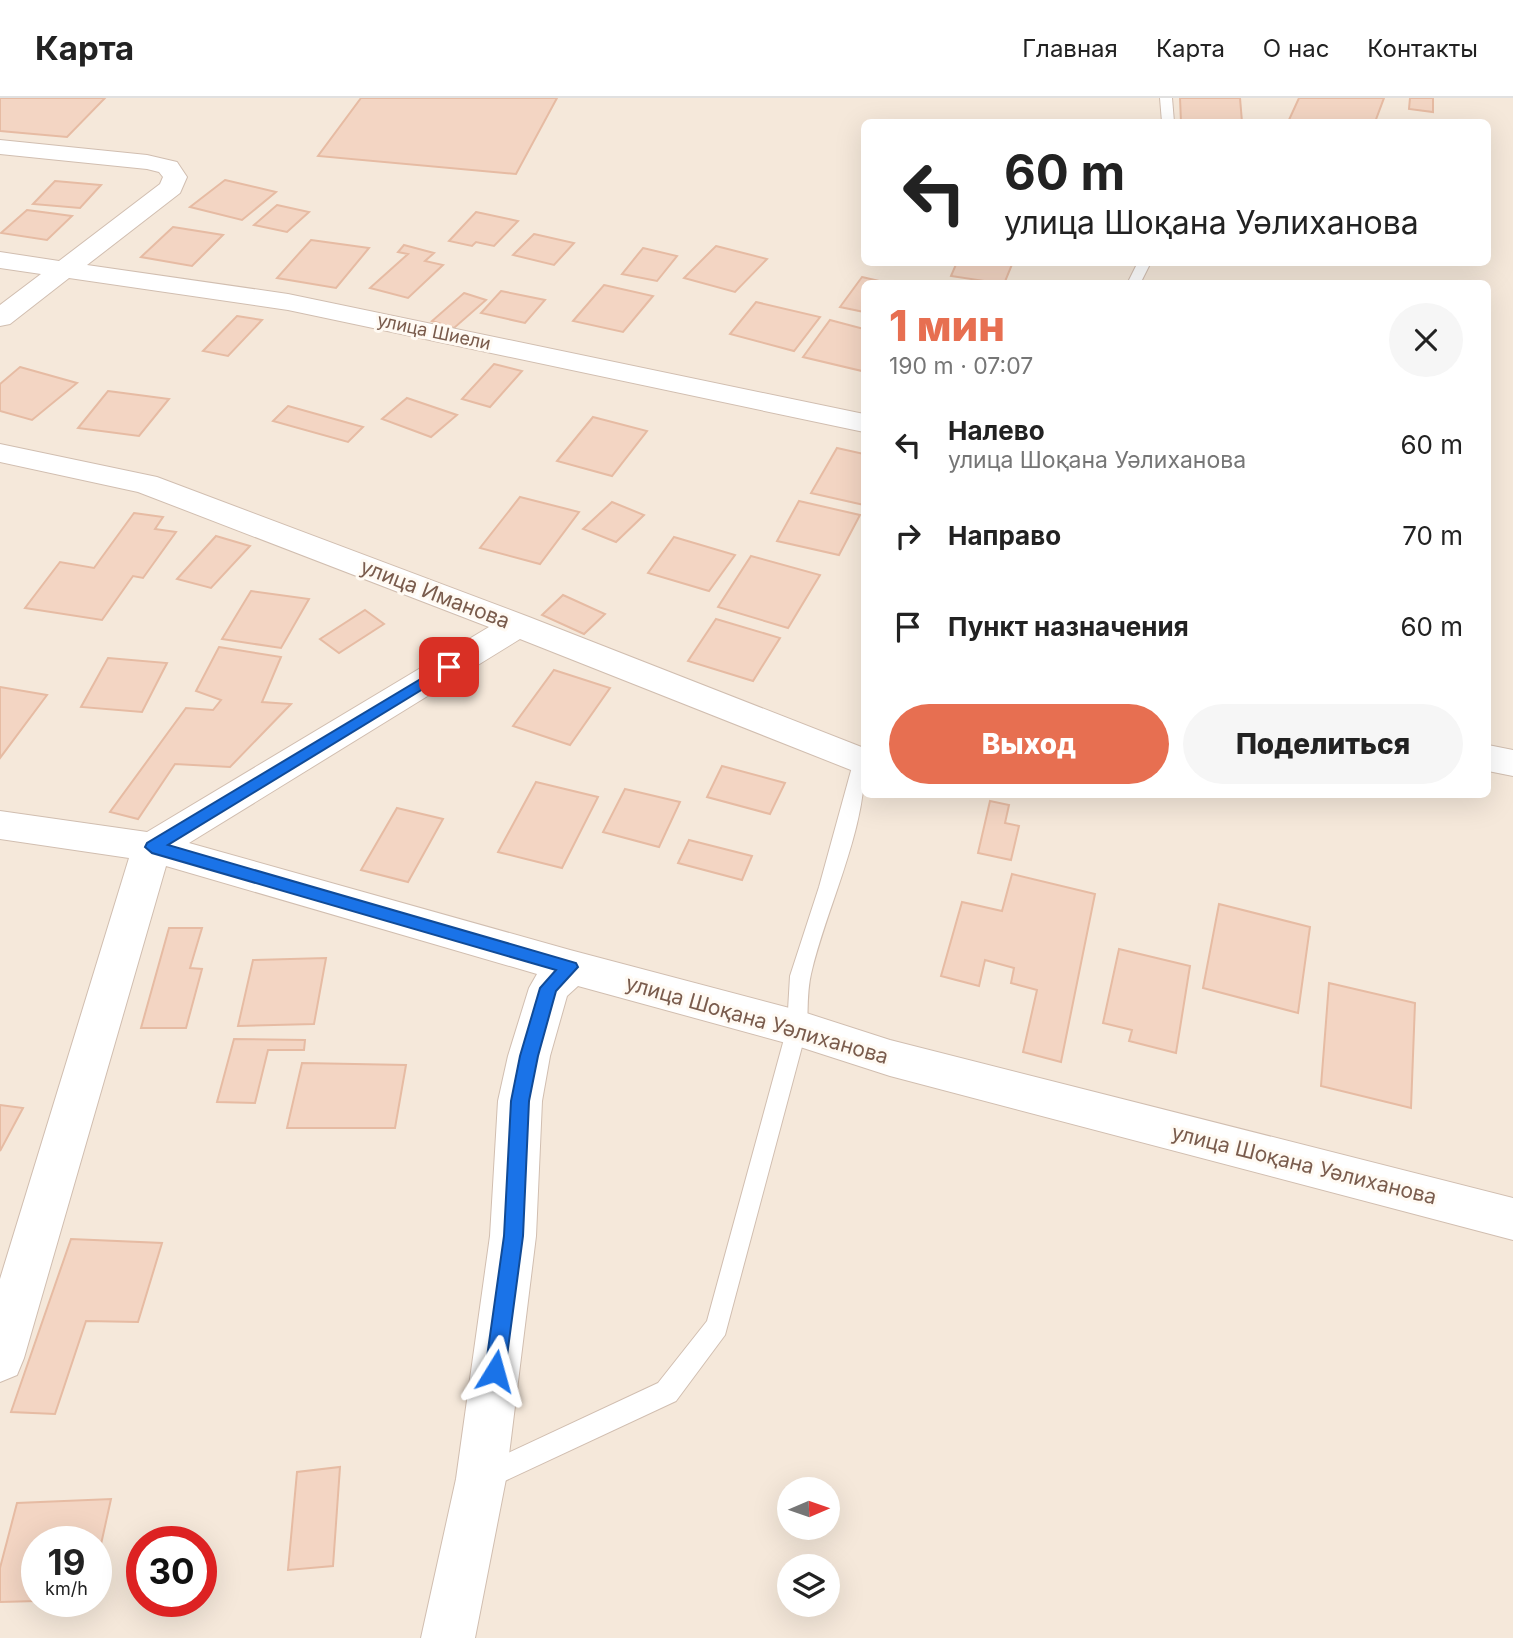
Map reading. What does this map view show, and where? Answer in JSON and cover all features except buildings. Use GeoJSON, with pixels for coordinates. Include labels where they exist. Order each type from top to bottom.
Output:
{"type":"FeatureCollection","features":[{"type":"Feature","properties":{"kind":"street"},"geometry":{"type":"LineString","coordinates":[[0,147],[147,162],[168,167],[175,177],[171,188],[0,318]]}},
{"type":"Feature","properties":{"kind":"street","name":"улица Шиели"},"geometry":{"type":"LineString","coordinates":[[0,260],[288,302],[861,422]]}},
{"type":"Feature","properties":{"kind":"street","name":"улица Иманова"},"geometry":{"type":"LineString","coordinates":[[0,453],[146,484],[861,758]]}},
{"type":"Feature","properties":{"kind":"street"},"geometry":{"type":"LineString","coordinates":[[0,1358],[152,847],[517,625]]}},
{"type":"Feature","properties":{"kind":"street"},"geometry":{"type":"LineString","coordinates":[[1491,759],[1513,763]]}},
{"type":"Feature","properties":{"kind":"street","name":"улица Шоқана Уәлиханова"},"geometry":{"type":"LineString","coordinates":[[0,825],[152,847],[570,967],[797,1028],[890,1058],[1513,1219]]}},
{"type":"Feature","properties":{"kind":"street"},"geometry":{"type":"LineString","coordinates":[[448,1638],[481,1479],[513,1236],[520,1101],[529,1056],[549,988],[570,967]]}},
{"type":"Feature","properties":{"kind":"lane"},"geometry":{"type":"LineString","coordinates":[[1166,98],[1168,119]]}},
{"type":"Feature","properties":{"kind":"lane"},"geometry":{"type":"LineString","coordinates":[[481,1479],[667,1392],[717,1327],[797,1028],[800,976],[829,887],[861,767]]}},
{"type":"Feature","properties":{"kind":"shaded area"},"geometry":{"type":"Polygon","coordinates":[[[0,98],[1513,98],[1513,1638],[0,1638],[0,98]]]}},
{"type":"Feature","properties":{"kind":"route"},"geometry":{"type":"LineString","coordinates":[[449,667],[152,847],[570,967],[549,988],[529,1056],[520,1101],[513,1236],[495,1371]]}}]}
